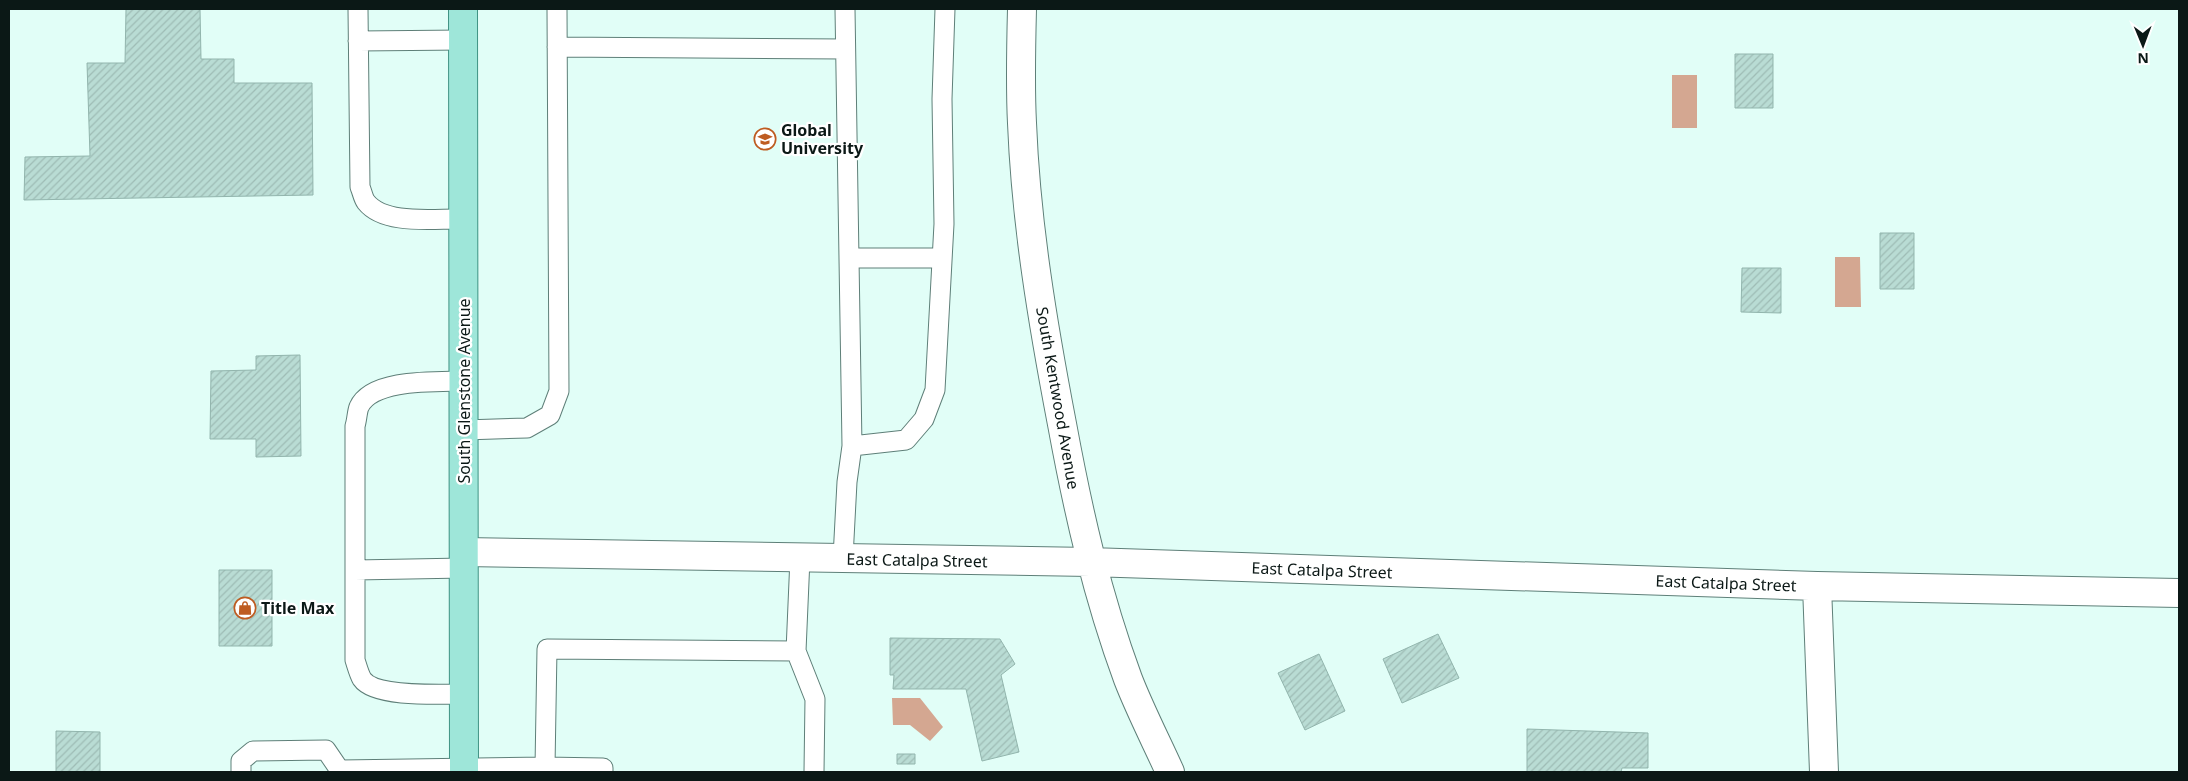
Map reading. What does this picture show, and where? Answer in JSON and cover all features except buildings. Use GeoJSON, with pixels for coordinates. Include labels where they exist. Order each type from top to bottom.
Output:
{"type":"FeatureCollection","features":[{"type":"Feature","properties":{"kind":"main road","name":"South Glenstone Avenue"},"geometry":{"type":"LineString","coordinates":[[463,9],[464,770]]}},
{"type":"Feature","properties":{"kind":"street","name":"South Kentwood Avenue"},"geometry":{"type":"LineString","coordinates":[[1022,9],[1022,123],[1030,220],[1054,383],[1090,562],[1129,681],[1170,772]]}},
{"type":"Feature","properties":{"kind":"street","name":"East Catalpa Street"},"geometry":{"type":"LineString","coordinates":[[464,560],[843,558],[1090,562],[1818,586],[2179,593]]}},
{"type":"Feature","properties":{"kind":"street"},"geometry":{"type":"LineString","coordinates":[[1818,586],[1824,772]]}},
{"type":"Feature","properties":{"kind":"lane"},"geometry":{"type":"LineString","coordinates":[[358,9],[360,187],[366,201],[381,213],[399,218],[463,219]]}},
{"type":"Feature","properties":{"kind":"lane"},"geometry":{"type":"LineString","coordinates":[[464,430],[527,428],[550,415],[559,392],[557,9]]}},
{"type":"Feature","properties":{"kind":"lane"},"geometry":{"type":"LineString","coordinates":[[843,558],[847,482],[852,446],[845,9]]}},
{"type":"Feature","properties":{"kind":"lane"},"geometry":{"type":"LineString","coordinates":[[852,446],[906,440],[924,420],[936,390],[944,224],[942,99],[945,9]]}},
{"type":"Feature","properties":{"kind":"lane"},"geometry":{"type":"LineString","coordinates":[[358,41],[463,40]]}},
{"type":"Feature","properties":{"kind":"lane"},"geometry":{"type":"LineString","coordinates":[[557,47],[845,49]]}},
{"type":"Feature","properties":{"kind":"lane"},"geometry":{"type":"LineString","coordinates":[[849,258],[942,258]]}},
{"type":"Feature","properties":{"kind":"lane"},"geometry":{"type":"LineString","coordinates":[[464,381],[399,384],[374,392],[360,406],[355,426],[355,660],[362,680],[379,689],[398,693],[464,694]]}},
{"type":"Feature","properties":{"kind":"lane"},"geometry":{"type":"LineString","coordinates":[[800,558],[796,651],[815,700],[814,772]]}},
{"type":"Feature","properties":{"kind":"lane"},"geometry":{"type":"LineString","coordinates":[[355,570],[464,560]]}},
{"type":"Feature","properties":{"kind":"lane"},"geometry":{"type":"LineString","coordinates":[[545,767],[547,649],[796,651]]}},
{"type":"Feature","properties":{"kind":"lane"},"geometry":{"type":"LineString","coordinates":[[241,772],[241,761],[253,750],[326,750],[341,771],[545,767],[603,768],[603,772]]}},
{"type":"Feature","properties":{"kind":"shaded area"},"geometry":{"type":"Polygon","coordinates":[[[1672,75],[1697,75],[1697,128],[1672,128],[1672,75]]]}},
{"type":"Feature","properties":{"kind":"shaded area"},"geometry":{"type":"Polygon","coordinates":[[[1835,257],[1860,257],[1861,307],[1835,307],[1835,257]]]}},
{"type":"Feature","properties":{"kind":"shaded area"},"geometry":{"type":"Polygon","coordinates":[[[892,698],[920,698],[943,727],[930,741],[910,725],[893,725],[892,698]]]}},
{"type":"Feature","properties":{"kind":"place","name":"Global University"},"geometry":{"type":"Point","coordinates":[765,139]}},
{"type":"Feature","properties":{"kind":"place","name":"Title Max"},"geometry":{"type":"Point","coordinates":[245,608]}}]}
